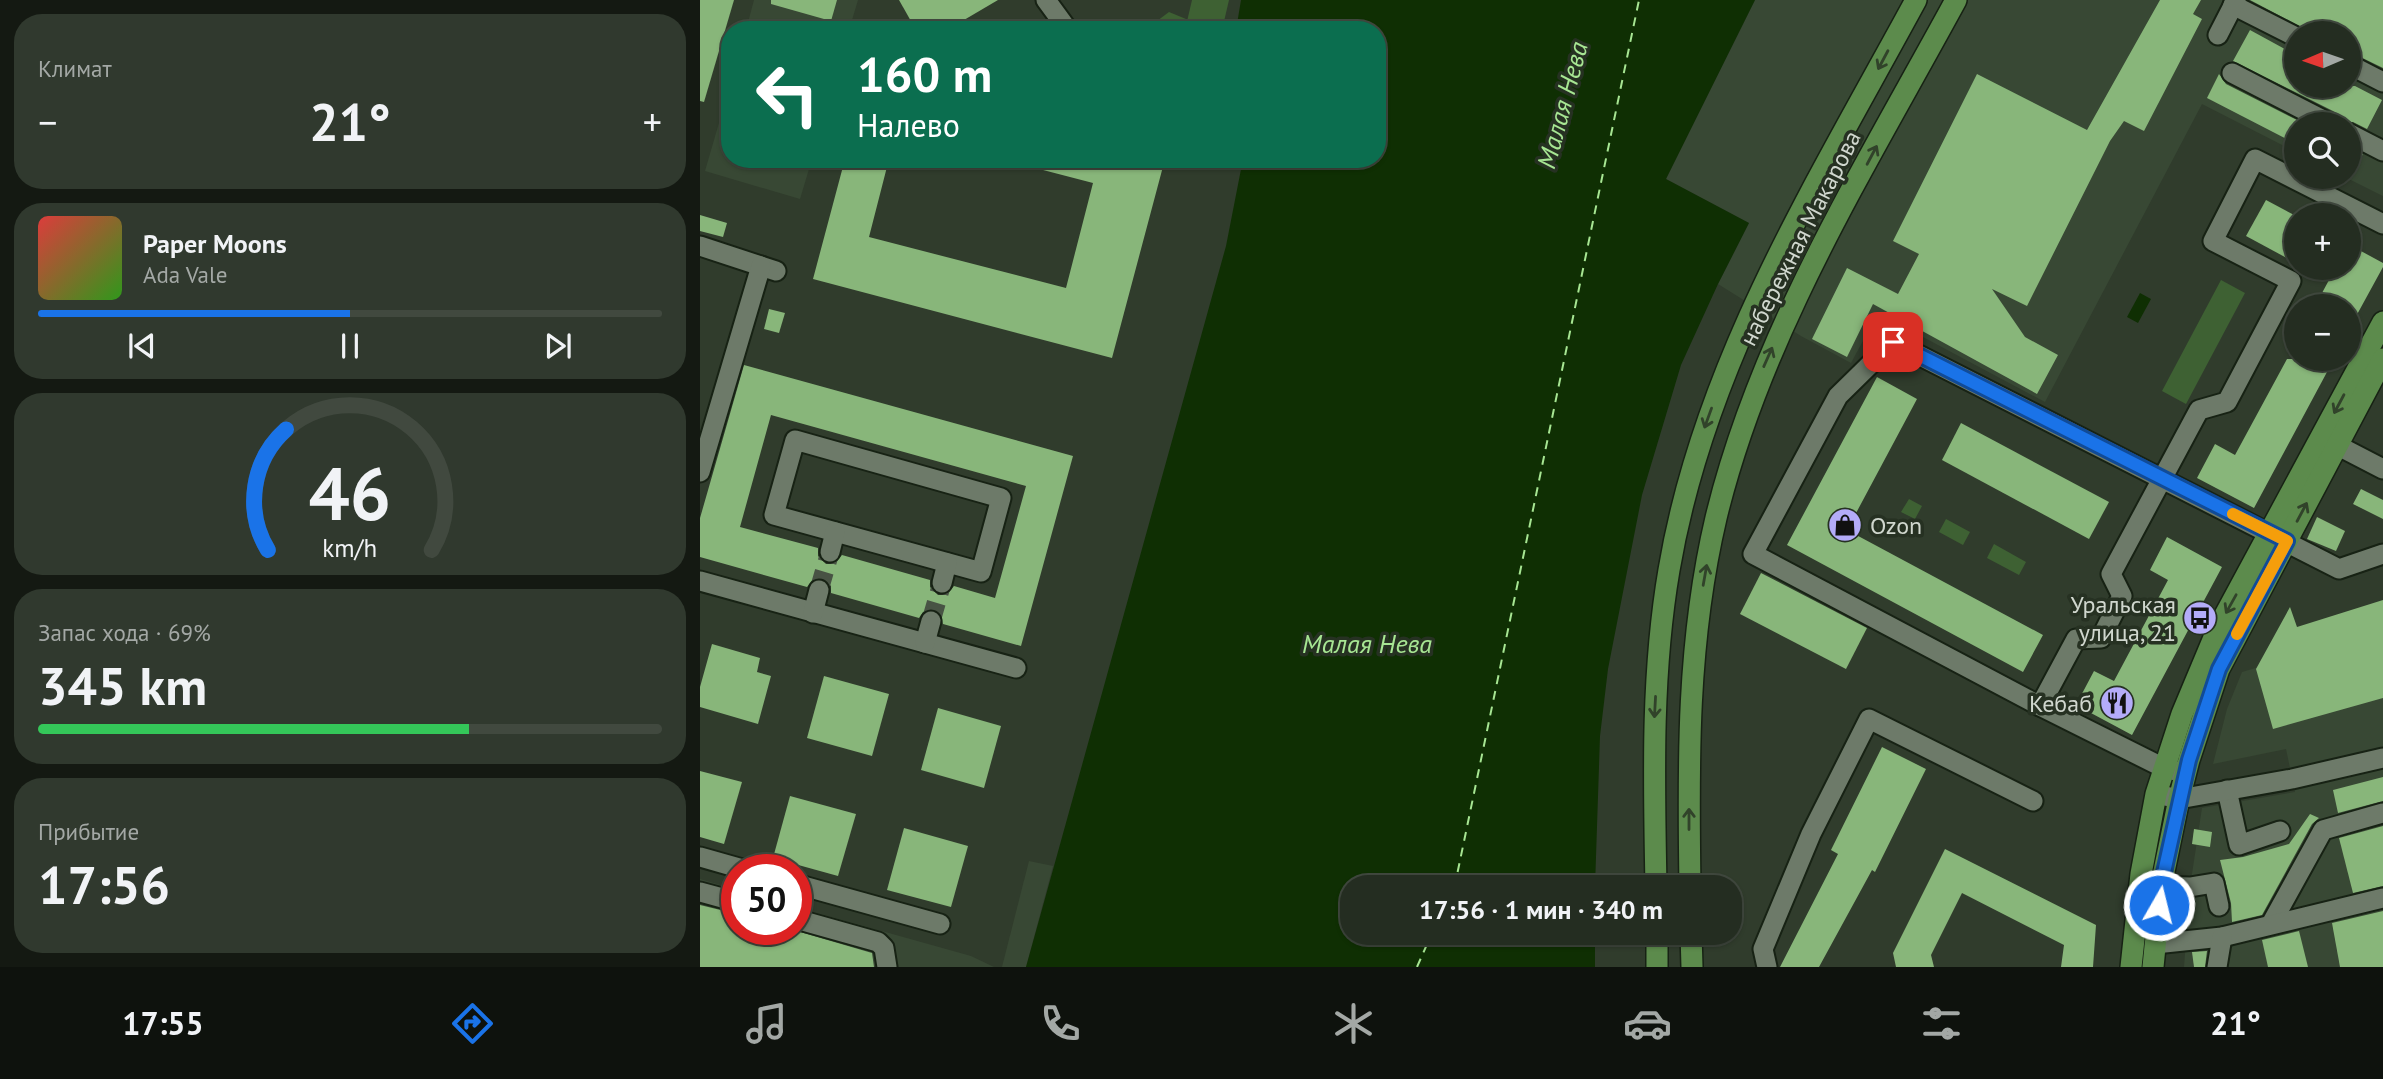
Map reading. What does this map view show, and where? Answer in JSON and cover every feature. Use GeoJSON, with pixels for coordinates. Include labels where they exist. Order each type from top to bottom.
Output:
{"type":"FeatureCollection","features":[{"type":"Feature","properties":{"kind":"main road","name":"набережная Макарова"},"geometry":{"type":"LineString","coordinates":[[1656,875],[1654,716],[1659,639],[1668,570],[1681,508],[1705,426],[1731,355],[1767,275],[1916,0]]}},
{"type":"Feature","properties":{"kind":"main road","name":"набережная Макарова"},"geometry":{"type":"LineString","coordinates":[[1690,875],[1689,716],[1704,576],[1716,517],[1764,368],[1798,292],[1956,0]]}},
{"type":"Feature","properties":{"kind":"main road"},"geometry":{"type":"LineString","coordinates":[[2131,967],[2141,874],[2156,794],[2182,714],[2208,651],[2279,536],[2329,442],[2383,322]]}},
{"type":"Feature","properties":{"kind":"main road"},"geometry":{"type":"LineString","coordinates":[[2329,442],[2377,386],[2383,359]]}},
{"type":"Feature","properties":{"kind":"main road"},"geometry":{"type":"LineString","coordinates":[[2153,967],[2161,886],[2186,774],[2219,669],[2279,536]]}},
{"type":"Feature","properties":{"kind":"main road"},"geometry":{"type":"LineString","coordinates":[[1657,945],[1657,967]]}},
{"type":"Feature","properties":{"kind":"main road"},"geometry":{"type":"LineString","coordinates":[[1691,945],[1692,967]]}},
{"type":"Feature","properties":{"kind":"lane"},"geometry":{"type":"LineString","coordinates":[[1046,0],[1061,21]]}},
{"type":"Feature","properties":{"kind":"lane"},"geometry":{"type":"LineString","coordinates":[[2218,35],[2235,3],[2284,30]]}},
{"type":"Feature","properties":{"kind":"lane"},"geometry":{"type":"LineString","coordinates":[[2361,71],[2383,82]]}},
{"type":"Feature","properties":{"kind":"lane"},"geometry":{"type":"LineString","coordinates":[[2232,73],[2308,112]]}},
{"type":"Feature","properties":{"kind":"lane"},"geometry":{"type":"LineString","coordinates":[[2361,140],[2383,151]]}},
{"type":"Feature","properties":{"kind":"lane"},"geometry":{"type":"LineString","coordinates":[[2040,706],[2076,639],[2101,638],[2122,596],[2111,574],[2199,410],[2227,402],[2291,281],[2213,241],[2255,159],[2383,224]]}},
{"type":"Feature","properties":{"kind":"lane"},"geometry":{"type":"LineString","coordinates":[[700,246],[769,269],[700,472]]}},
{"type":"Feature","properties":{"kind":"lane"},"geometry":{"type":"LineString","coordinates":[[2186,774],[2164,768],[2040,706],[1753,554],[1838,396],[1893,342],[2279,536],[2339,569],[2383,554]]}},
{"type":"Feature","properties":{"kind":"lane"},"geometry":{"type":"LineString","coordinates":[[795,440],[1001,498],[981,572],[835,532],[774,515],[795,440]]}},
{"type":"Feature","properties":{"kind":"lane"},"geometry":{"type":"LineString","coordinates":[[2329,442],[2383,469]]}},
{"type":"Feature","properties":{"kind":"lane"},"geometry":{"type":"LineString","coordinates":[[830,552],[835,532]]}},
{"type":"Feature","properties":{"kind":"lane"},"geometry":{"type":"LineString","coordinates":[[942,583],[947,563]]}},
{"type":"Feature","properties":{"kind":"lane"},"geometry":{"type":"LineString","coordinates":[[700,582],[1016,668]]}},
{"type":"Feature","properties":{"kind":"lane"},"geometry":{"type":"LineString","coordinates":[[813,613],[819,590]]}},
{"type":"Feature","properties":{"kind":"lane"},"geometry":{"type":"LineString","coordinates":[[925,643],[931,621]]}},
{"type":"Feature","properties":{"kind":"lane"},"geometry":{"type":"LineString","coordinates":[[1766,967],[1763,949],[1811,834],[1869,719],[2033,801]]}},
{"type":"Feature","properties":{"kind":"lane"},"geometry":{"type":"LineString","coordinates":[[2156,794],[2179,799],[2383,758]]}},
{"type":"Feature","properties":{"kind":"lane"},"geometry":{"type":"LineString","coordinates":[[2227,790],[2239,845],[2280,831]]}},
{"type":"Feature","properties":{"kind":"lane"},"geometry":{"type":"LineString","coordinates":[[2271,924],[2323,830],[2383,813]]}},
{"type":"Feature","properties":{"kind":"lane"},"geometry":{"type":"LineString","coordinates":[[700,857],[721,863]]}},
{"type":"Feature","properties":{"kind":"lane"},"geometry":{"type":"LineString","coordinates":[[2161,886],[2190,887],[2214,883],[2219,906]]}},
{"type":"Feature","properties":{"kind":"lane"},"geometry":{"type":"LineString","coordinates":[[812,888],[940,924]]}},
{"type":"Feature","properties":{"kind":"lane"},"geometry":{"type":"LineString","coordinates":[[700,892],[721,898]]}},
{"type":"Feature","properties":{"kind":"lane"},"geometry":{"type":"LineString","coordinates":[[2155,944],[2222,937],[2383,898]]}},
{"type":"Feature","properties":{"kind":"lane"},"geometry":{"type":"LineString","coordinates":[[812,923],[878,942],[884,947],[887,967]]}},
{"type":"Feature","properties":{"kind":"lane"},"geometry":{"type":"LineString","coordinates":[[2217,967],[2222,937]]}},
{"type":"Feature","properties":{"kind":"shaded area"},"geometry":{"type":"Polygon","coordinates":[[[754,0],[858,0],[852,21],[748,21],[754,0]]]}},
{"type":"Feature","properties":{"kind":"shaded area"},"geometry":{"type":"Polygon","coordinates":[[[1192,0],[1229,0],[1224,21],[1187,21],[1192,0]]]}},
{"type":"Feature","properties":{"kind":"shaded area"},"geometry":{"type":"Polygon","coordinates":[[[1755,0],[2383,0],[2383,196],[2361,185],[2361,112],[2284,112],[2284,146],[2202,104],[2045,402],[1878,313],[1851,363],[1801,336],[1718,284],[1749,223],[1666,179],[1755,0]]]}},
{"type":"Feature","properties":{"kind":"shaded area"},"geometry":{"type":"Polygon","coordinates":[[[1169,12],[1186,19],[1186,21],[1157,21],[1169,12]]]}},
{"type":"Feature","properties":{"kind":"shaded area"},"geometry":{"type":"Polygon","coordinates":[[[721,116],[721,168],[809,168],[800,199],[705,171],[721,116]]]}},
{"type":"Feature","properties":{"kind":"shaded area"},"geometry":{"type":"Polygon","coordinates":[[[2221,280],[2245,293],[2186,404],[2162,391],[2221,280]]]}},
{"type":"Feature","properties":{"kind":"shaded area"},"geometry":{"type":"Polygon","coordinates":[[[1909,499],[1922,506],[1915,519],[1901,512],[1909,499]]]}},
{"type":"Feature","properties":{"kind":"shaded area"},"geometry":{"type":"Polygon","coordinates":[[[1946,519],[1970,532],[1963,545],[1939,532],[1946,519]]]}},
{"type":"Feature","properties":{"kind":"shaded area"},"geometry":{"type":"Polygon","coordinates":[[[1994,544],[2026,562],[2019,575],[1987,558],[1994,544]]]}},
{"type":"Feature","properties":{"kind":"shaded area"},"geometry":{"type":"Polygon","coordinates":[[[2383,631],[2383,967],[2184,967],[2190,887],[2202,808],[2295,792],[2286,749],[2213,764],[2227,709],[2242,672],[2383,631]]]}},
{"type":"Feature","properties":{"kind":"shaded area"},"geometry":{"type":"Polygon","coordinates":[[[1029,861],[1053,866],[1026,967],[1002,967],[1029,861]]]}},
{"type":"Feature","properties":{"kind":"shaded area"},"geometry":{"type":"Polygon","coordinates":[[[700,879],[721,885],[721,945],[812,945],[812,911],[971,956],[994,967],[700,967],[700,879]]]}},
{"type":"Feature","properties":{"kind":"water","name":"Малая Нева"},"geometry":{"type":"Polygon","coordinates":[[[1241,0],[1755,0],[1666,179],[1749,223],[1681,365],[1642,495],[1608,669],[1600,736],[1595,875],[1340,875],[1340,945],[1595,945],[1595,967],[1026,967],[1226,246],[1241,168],[1386,168],[1386,21],[1238,21],[1241,0]]]}},
{"type":"Feature","properties":{"kind":"water"},"geometry":{"type":"Polygon","coordinates":[[[2140,293],[2151,299],[2138,323],[2127,317],[2140,293]]]}},
{"type":"Feature","properties":{"kind":"building"},"geometry":{"type":"Polygon","coordinates":[[[700,0],[734,0],[728,21],[721,21],[721,44],[704,102],[700,101],[700,0]]]}},
{"type":"Feature","properties":{"kind":"building"},"geometry":{"type":"Polygon","coordinates":[[[771,0],[837,0],[831,21],[771,4],[771,0]]]}},
{"type":"Feature","properties":{"kind":"building"},"geometry":{"type":"Polygon","coordinates":[[[899,0],[998,0],[962,21],[911,21],[899,0]]]}},
{"type":"Feature","properties":{"kind":"building"},"geometry":{"type":"Polygon","coordinates":[[[2160,0],[2201,0],[2193,14],[2202,19],[2144,131],[2124,121],[2110,141],[2027,306],[1992,289],[2025,337],[2058,355],[2037,394],[1873,304],[1847,357],[1812,339],[1847,268],[1898,294],[1919,254],[1893,241],[1977,74],[2087,130],[2160,0]]]}},
{"type":"Feature","properties":{"kind":"building"},"geometry":{"type":"Polygon","coordinates":[[[2250,0],[2383,0],[2383,68],[2361,57],[2361,21],[2290,21],[2250,0]]]}},
{"type":"Feature","properties":{"kind":"building"},"geometry":{"type":"Polygon","coordinates":[[[2250,30],[2284,48],[2284,86],[2233,61],[2250,30]]]}},
{"type":"Feature","properties":{"kind":"building"},"geometry":{"type":"Polygon","coordinates":[[[2219,74],[2226,84],[2284,113],[2284,138],[2207,98],[2219,74]]]}},
{"type":"Feature","properties":{"kind":"building"},"geometry":{"type":"Polygon","coordinates":[[[2361,89],[2382,100],[2367,129],[2361,126],[2361,112],[2335,112],[2307,98],[2361,98],[2361,89]]]}},
{"type":"Feature","properties":{"kind":"building"},"geometry":{"type":"Polygon","coordinates":[[[843,168],[887,168],[869,237],[1066,288],[1093,183],[1035,168],[1163,168],[1112,358],[813,279],[843,168]]]}},
{"type":"Feature","properties":{"kind":"building"},"geometry":{"type":"Polygon","coordinates":[[[2266,200],[2284,210],[2284,257],[2246,236],[2266,200]]]}},
{"type":"Feature","properties":{"kind":"building"},"geometry":{"type":"Polygon","coordinates":[[[700,215],[727,223],[723,237],[700,231],[700,215]]]}},
{"type":"Feature","properties":{"kind":"building"},"geometry":{"type":"Polygon","coordinates":[[[2361,251],[2383,263],[2361,307],[2361,294],[2321,294],[2329,280],[2361,280],[2361,251]]]}},
{"type":"Feature","properties":{"kind":"building"},"geometry":{"type":"Polygon","coordinates":[[[769,309],[785,313],[779,333],[764,329],[769,309]]]}},
{"type":"Feature","properties":{"kind":"building"},"geometry":{"type":"Polygon","coordinates":[[[744,365],[1073,456],[1021,646],[943,624],[940,613],[934,609],[923,612],[919,618],[831,593],[831,586],[823,578],[815,578],[807,587],[700,557],[700,518],[744,365]],[[771,415],[740,527],[818,548],[818,556],[826,564],[834,564],[842,555],[930,580],[930,587],[938,595],[946,595],[954,586],[995,598],[1026,486],[771,415]]]}},
{"type":"Feature","properties":{"kind":"building"},"geometry":{"type":"Polygon","coordinates":[[[2284,365],[2284,371],[2328,371],[2254,508],[2197,478],[2215,444],[2235,455],[2284,365]]]}},
{"type":"Feature","properties":{"kind":"building"},"geometry":{"type":"Polygon","coordinates":[[[1877,377],[1917,399],[1847,530],[2043,635],[2023,672],[1787,545],[1877,377]]]}},
{"type":"Feature","properties":{"kind":"building"},"geometry":{"type":"Polygon","coordinates":[[[1961,423],[2109,502],[2089,539],[1942,460],[1961,423]]]}},
{"type":"Feature","properties":{"kind":"building"},"geometry":{"type":"Polygon","coordinates":[[[2361,489],[2383,500],[2383,519],[2353,504],[2361,489]]]}},
{"type":"Feature","properties":{"kind":"building"},"geometry":{"type":"Polygon","coordinates":[[[2317,517],[2345,531],[2336,551],[2307,539],[2317,517]]]}},
{"type":"Feature","properties":{"kind":"building"},"geometry":{"type":"Polygon","coordinates":[[[2167,537],[2222,567],[2132,735],[2076,705],[2094,671],[2114,681],[2168,580],[2150,570],[2167,537]]]}},
{"type":"Feature","properties":{"kind":"building"},"geometry":{"type":"Polygon","coordinates":[[[1761,573],[1867,628],[1846,669],[1740,614],[1761,573]]]}},
{"type":"Feature","properties":{"kind":"building"},"geometry":{"type":"Polygon","coordinates":[[[2383,600],[2383,698],[2273,729],[2256,669],[2290,607],[2297,627],[2383,600]]]}},
{"type":"Feature","properties":{"kind":"building"},"geometry":{"type":"Polygon","coordinates":[[[712,644],[760,658],[757,672],[771,676],[758,724],[700,707],[700,687],[712,644]]]}},
{"type":"Feature","properties":{"kind":"building"},"geometry":{"type":"Polygon","coordinates":[[[824,676],[889,694],[872,756],[807,738],[824,676]]]}},
{"type":"Feature","properties":{"kind":"building"},"geometry":{"type":"Polygon","coordinates":[[[938,708],[1001,726],[984,788],[921,770],[938,708]]]}},
{"type":"Feature","properties":{"kind":"building"},"geometry":{"type":"Polygon","coordinates":[[[1882,747],[1926,769],[1875,872],[1872,870],[1819,967],[1780,967],[1838,854],[1831,850],[1882,747]]]}},
{"type":"Feature","properties":{"kind":"building"},"geometry":{"type":"Polygon","coordinates":[[[700,771],[742,782],[724,844],[700,837],[700,771]]]}},
{"type":"Feature","properties":{"kind":"building"},"geometry":{"type":"Polygon","coordinates":[[[2383,777],[2383,801],[2338,813],[2333,790],[2383,777]]]}},
{"type":"Feature","properties":{"kind":"building"},"geometry":{"type":"Polygon","coordinates":[[[790,796],[856,814],[838,876],[812,869],[812,854],[774,854],[790,796]]]}},
{"type":"Feature","properties":{"kind":"building"},"geometry":{"type":"Polygon","coordinates":[[[2310,814],[2319,818],[2312,824],[2262,915],[2232,922],[2231,903],[2220,860],[2243,857],[2289,844],[2310,814]]]}},
{"type":"Feature","properties":{"kind":"building"},"geometry":{"type":"Polygon","coordinates":[[[2383,826],[2383,886],[2353,893],[2339,838],[2383,826]]]}},
{"type":"Feature","properties":{"kind":"building"},"geometry":{"type":"Polygon","coordinates":[[[904,828],[968,846],[951,907],[887,890],[904,828]]]}},
{"type":"Feature","properties":{"kind":"building"},"geometry":{"type":"Polygon","coordinates":[[[2194,829],[2212,832],[2210,847],[2192,844],[2194,829]]]}},
{"type":"Feature","properties":{"kind":"building"},"geometry":{"type":"Polygon","coordinates":[[[1945,849],[2096,925],[2093,967],[2061,967],[2064,945],[1962,893],[1931,955],[1934,967],[1896,967],[1893,953],[1945,849]]]}},
{"type":"Feature","properties":{"kind":"building"},"geometry":{"type":"Polygon","coordinates":[[[700,905],[721,910],[721,945],[812,945],[812,935],[872,953],[874,967],[700,967],[700,905]]]}},
{"type":"Feature","properties":{"kind":"building"},"geometry":{"type":"Polygon","coordinates":[[[2383,911],[2383,967],[2340,967],[2332,923],[2383,911]]]}},
{"type":"Feature","properties":{"kind":"building"},"geometry":{"type":"Polygon","coordinates":[[[2299,931],[2308,967],[2268,967],[2262,940],[2299,931]]]}},
{"type":"Feature","properties":{"kind":"building"},"geometry":{"type":"Polygon","coordinates":[[[2207,951],[2205,967],[2194,967],[2192,952],[2207,951]]]}},
{"type":"Feature","properties":{"kind":"ferry route"},"geometry":{"type":"LineString","coordinates":[[1457,875],[1639,0]]}},
{"type":"Feature","properties":{"kind":"ferry route"},"geometry":{"type":"LineString","coordinates":[[1417,967],[1427,945]]}},
{"type":"Feature","properties":{"kind":"tunnel"},"geometry":{"type":"LineString","coordinates":[[819,590],[830,552]]}},
{"type":"Feature","properties":{"kind":"tunnel"},"geometry":{"type":"LineString","coordinates":[[931,621],[942,583]]}},
{"type":"Feature","properties":{"kind":"slow traffic"},"geometry":{"type":"LineString","coordinates":[[2233,514],[2287,541],[2237,634]]}},
{"type":"Feature","properties":{"kind":"place","name":"Ozon"},"geometry":{"type":"Point","coordinates":[1845,525]}},
{"type":"Feature","properties":{"kind":"place","name":"Уральская улица, 21"},"geometry":{"type":"Point","coordinates":[2200,618]}},
{"type":"Feature","properties":{"kind":"place","name":"Кебаб"},"geometry":{"type":"Point","coordinates":[2117,703]}},
{"type":"Feature","properties":{"kind":"route"},"geometry":{"type":"LineString","coordinates":[[1893,342],[2287,541],[2219,669],[2179,799],[2159,905]]}}]}
